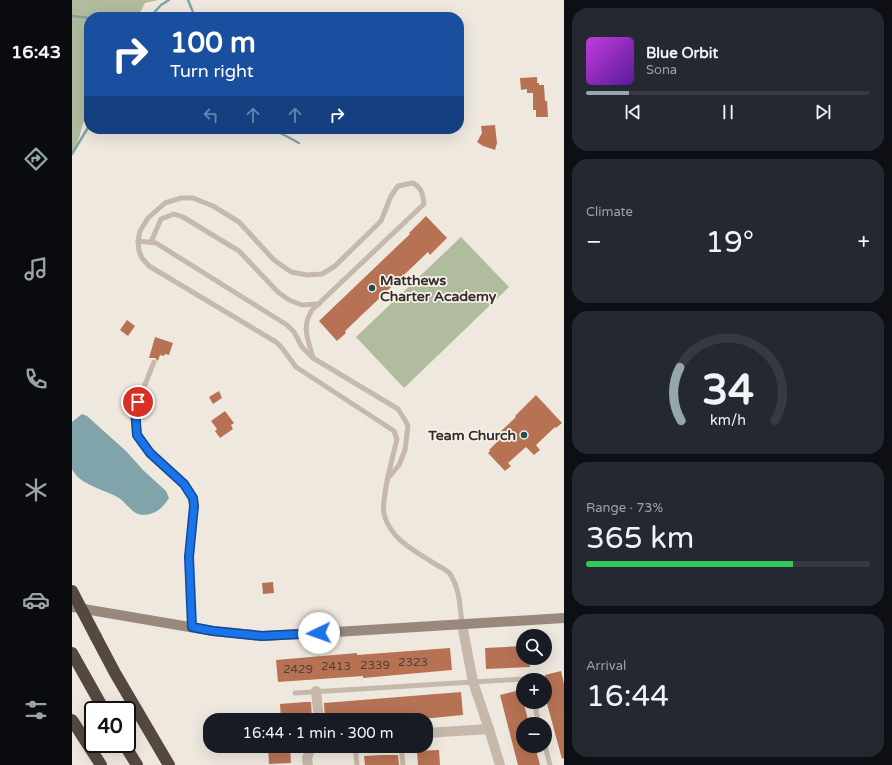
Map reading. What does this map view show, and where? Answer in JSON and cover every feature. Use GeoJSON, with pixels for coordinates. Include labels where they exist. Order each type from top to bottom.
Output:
{"type":"FeatureCollection","features":[{"type":"Feature","properties":{"kind":"highway"},"geometry":{"type":"LineString","coordinates":[[72,592],[115,673],[169,765]]}},
{"type":"Feature","properties":{"kind":"highway"},"geometry":{"type":"LineString","coordinates":[[73,656],[96,701]]}},
{"type":"Feature","properties":{"kind":"highway"},"geometry":{"type":"LineString","coordinates":[[73,656],[99,701]]}},
{"type":"Feature","properties":{"kind":"highway"},"geometry":{"type":"LineString","coordinates":[[72,720],[101,765]]}},
{"type":"Feature","properties":{"kind":"highway"},"geometry":{"type":"LineString","coordinates":[[72,727],[94,765]]}},
{"type":"Feature","properties":{"kind":"highway"},"geometry":{"type":"LineString","coordinates":[[123,753],[129,765]]}},
{"type":"Feature","properties":{"kind":"highway"},"geometry":{"type":"LineString","coordinates":[[130,753],[137,765]]}},
{"type":"Feature","properties":{"kind":"street"},"geometry":{"type":"LineString","coordinates":[[72,607],[213,631],[262,636],[564,618]]}},
{"type":"Feature","properties":{"kind":"street"},"geometry":{"type":"LineString","coordinates":[[462,624],[473,682],[500,765]]}},
{"type":"Feature","properties":{"kind":"street"},"geometry":{"type":"LineString","coordinates":[[316,691],[318,713]]}},
{"type":"Feature","properties":{"kind":"street"},"geometry":{"type":"LineString","coordinates":[[433,733],[489,729]]}},
{"type":"Feature","properties":{"kind":"street"},"geometry":{"type":"LineString","coordinates":[[308,765],[307,758],[309,753]]}},
{"type":"Feature","properties":{"kind":"lane"},"geometry":{"type":"LineString","coordinates":[[313,358],[306,331],[306,320],[312,310],[424,204],[422,193],[418,186],[413,183],[398,186],[391,196],[381,221],[335,266],[322,274],[307,275],[291,272],[274,260],[239,222],[213,206],[193,198],[180,198],[165,203],[148,218],[140,231],[138,241],[139,251],[142,258],[149,266],[276,342],[296,367],[394,431],[397,439],[385,495],[384,512],[387,523],[393,532],[406,545],[449,573],[458,592],[462,624]]}},
{"type":"Feature","properties":{"kind":"lane"},"geometry":{"type":"LineString","coordinates":[[151,242],[161,219],[174,214],[183,217],[239,251],[278,292],[289,300],[302,305],[319,304]]}},
{"type":"Feature","properties":{"kind":"lane"},"geometry":{"type":"LineString","coordinates":[[138,241],[156,242],[287,325],[294,332],[302,347],[313,358],[398,409],[408,426],[405,450],[399,465],[389,476]]}},
{"type":"Feature","properties":{"kind":"lane"},"geometry":{"type":"LineString","coordinates":[[154,362],[135,410],[137,435],[150,453],[184,484],[193,498],[194,506],[189,557],[192,627]]}},
{"type":"Feature","properties":{"kind":"lane"},"geometry":{"type":"LineString","coordinates":[[295,693],[516,679]]}},
{"type":"Feature","properties":{"kind":"lane"},"geometry":{"type":"LineString","coordinates":[[356,753],[357,765]]}},
{"type":"Feature","properties":{"kind":"lane"},"geometry":{"type":"LineString","coordinates":[[402,753],[403,765]]}},
{"type":"Feature","properties":{"kind":"lane"},"geometry":{"type":"LineString","coordinates":[[547,753],[550,765]]}},
{"type":"Feature","properties":{"kind":"green space"},"geometry":{"type":"Polygon","coordinates":[[[72,0],[159,0],[145,3],[140,12],[84,12],[84,121],[72,155],[72,0]]]}},
{"type":"Feature","properties":{"kind":"green space"},"geometry":{"type":"Polygon","coordinates":[[[461,237],[509,287],[404,388],[356,337],[461,237]]]}},
{"type":"Feature","properties":{"kind":"water"},"geometry":{"type":"Polygon","coordinates":[[[82,414],[87,416],[126,451],[144,471],[166,491],[169,498],[162,508],[156,512],[140,515],[130,509],[119,498],[87,483],[75,475],[72,469],[72,422],[82,414]]]}},
{"type":"Feature","properties":{"kind":"building"},"geometry":{"type":"Polygon","coordinates":[[[537,77],[537,83],[539,83],[539,85],[544,85],[548,117],[536,117],[536,110],[533,110],[533,93],[527,93],[527,89],[521,90],[520,78],[537,77]]]}},
{"type":"Feature","properties":{"kind":"building"},"geometry":{"type":"Polygon","coordinates":[[[495,125],[497,143],[495,150],[483,146],[477,142],[482,133],[481,126],[495,125]]]}},
{"type":"Feature","properties":{"kind":"building","name":"Matthews Charter Academy"},"geometry":{"type":"Polygon","coordinates":[[[426,216],[447,238],[430,255],[428,252],[345,331],[346,333],[337,341],[319,321],[410,234],[409,233],[426,216]]]}},
{"type":"Feature","properties":{"kind":"building"},"geometry":{"type":"Polygon","coordinates":[[[127,320],[135,326],[128,336],[120,330],[127,320]]]}},
{"type":"Feature","properties":{"kind":"building"},"geometry":{"type":"Polygon","coordinates":[[[155,337],[173,343],[169,355],[160,355],[158,361],[155,358],[149,358],[155,337]]]}},
{"type":"Feature","properties":{"kind":"building"},"geometry":{"type":"Polygon","coordinates":[[[219,391],[222,398],[213,404],[209,397],[219,391]]]}},
{"type":"Feature","properties":{"kind":"building","name":"Team Church"},"geometry":{"type":"Polygon","coordinates":[[[536,395],[562,423],[556,428],[555,427],[536,445],[540,450],[534,455],[526,447],[508,463],[511,466],[505,471],[488,453],[490,451],[489,450],[503,436],[500,432],[536,395]]]}},
{"type":"Feature","properties":{"kind":"building"},"geometry":{"type":"Polygon","coordinates":[[[225,411],[234,423],[231,425],[233,429],[220,438],[215,431],[217,429],[211,421],[225,411]]]}},
{"type":"Feature","properties":{"kind":"building"},"geometry":{"type":"Polygon","coordinates":[[[273,582],[274,593],[263,594],[262,583],[273,582]]]}},
{"type":"Feature","properties":{"kind":"building"},"geometry":{"type":"Polygon","coordinates":[[[516,646],[516,665],[530,665],[530,667],[486,669],[485,648],[516,646]]]}},
{"type":"Feature","properties":{"kind":"building"},"geometry":{"type":"Polygon","coordinates":[[[450,648],[452,670],[363,678],[363,676],[278,682],[276,660],[357,653],[357,655],[450,648]]]}},
{"type":"Feature","properties":{"kind":"building"},"geometry":{"type":"Polygon","coordinates":[[[561,671],[564,684],[564,758],[562,759],[552,717],[551,717],[549,709],[552,709],[552,673],[561,671]]]}},
{"type":"Feature","properties":{"kind":"building"},"geometry":{"type":"Polygon","coordinates":[[[516,691],[516,709],[525,709],[527,717],[516,717],[516,753],[537,753],[540,765],[518,765],[500,695],[516,691]]]}},
{"type":"Feature","properties":{"kind":"building"},"geometry":{"type":"Polygon","coordinates":[[[461,692],[463,715],[433,718],[433,713],[325,713],[324,703],[461,692]]]}},
{"type":"Feature","properties":{"kind":"building"},"geometry":{"type":"Polygon","coordinates":[[[311,702],[312,713],[281,713],[280,704],[311,702]]]}},
{"type":"Feature","properties":{"kind":"building"},"geometry":{"type":"Polygon","coordinates":[[[433,750],[439,750],[440,765],[418,765],[417,753],[433,753],[433,750]]]}},
{"type":"Feature","properties":{"kind":"building"},"geometry":{"type":"Polygon","coordinates":[[[268,753],[290,753],[291,763],[269,764],[268,753]]]}},
{"type":"Feature","properties":{"kind":"building"},"geometry":{"type":"Polygon","coordinates":[[[398,755],[399,765],[365,765],[364,756],[398,755]]]}},
{"type":"Feature","properties":{"kind":"waterway"},"geometry":{"type":"LineString","coordinates":[[155,12],[161,5],[169,0]]}},
{"type":"Feature","properties":{"kind":"waterway"},"geometry":{"type":"LineString","coordinates":[[188,0],[193,12]]}},
{"type":"Feature","properties":{"kind":"waterway"},"geometry":{"type":"LineString","coordinates":[[72,16],[84,17]]}},
{"type":"Feature","properties":{"kind":"waterway"},"geometry":{"type":"LineString","coordinates":[[72,154],[84,134]]}},
{"type":"Feature","properties":{"kind":"waterway"},"geometry":{"type":"LineString","coordinates":[[282,134],[299,143]]}},
{"type":"Feature","properties":{"kind":"place","name":"Matthews Charter Academy"},"geometry":{"type":"Point","coordinates":[372,288]}},
{"type":"Feature","properties":{"kind":"place","name":"Team Church"},"geometry":{"type":"Point","coordinates":[524,435]}},
{"type":"Feature","properties":{"kind":"route"},"geometry":{"type":"LineString","coordinates":[[138,402],[135,410],[137,435],[150,453],[184,484],[193,498],[194,506],[189,557],[192,627],[213,631],[262,636],[319,633]]}}]}
